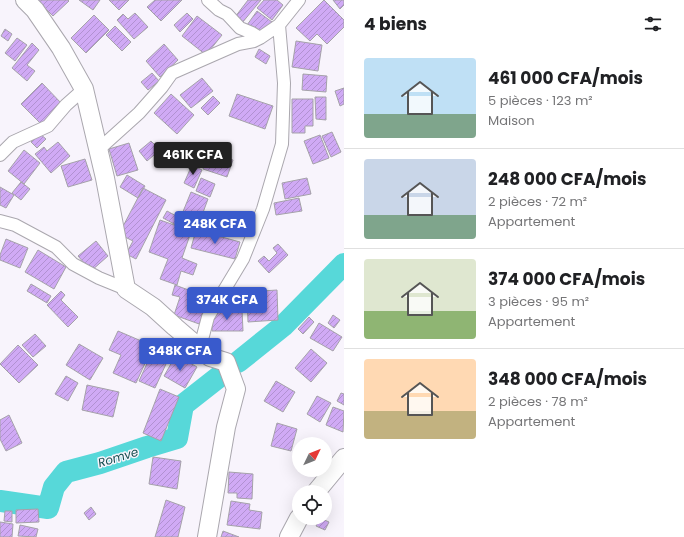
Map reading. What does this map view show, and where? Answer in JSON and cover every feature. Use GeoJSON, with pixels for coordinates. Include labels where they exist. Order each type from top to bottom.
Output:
{"type":"FeatureCollection","features":[{"type":"Feature","properties":{"kind":"street"},"geometry":{"type":"LineString","coordinates":[[25,0],[35,10],[61,48],[84,89],[116,235],[126,289]]}},
{"type":"Feature","properties":{"kind":"street"},"geometry":{"type":"LineString","coordinates":[[208,0],[219,10],[227,14],[240,28],[260,38]]}},
{"type":"Feature","properties":{"kind":"street"},"geometry":{"type":"LineString","coordinates":[[98,150],[139,113],[172,73],[238,44],[254,41],[260,38],[279,25],[299,0]]}},
{"type":"Feature","properties":{"kind":"street"},"geometry":{"type":"LineString","coordinates":[[200,347],[208,317],[243,259],[263,208],[282,144],[284,83],[279,25]]}},
{"type":"Feature","properties":{"kind":"street"},"geometry":{"type":"LineString","coordinates":[[0,155],[13,142],[48,126],[84,89]]}},
{"type":"Feature","properties":{"kind":"street"},"geometry":{"type":"LineString","coordinates":[[0,221],[15,225],[56,247],[73,264],[99,278],[126,289],[153,307],[210,357],[226,362],[236,389],[226,427],[207,537]]}},
{"type":"Feature","properties":{"kind":"street"},"geometry":{"type":"LineString","coordinates":[[322,485],[344,458]]}},
{"type":"Feature","properties":{"kind":"street"},"geometry":{"type":"LineString","coordinates":[[289,537],[295,525]]}},
{"type":"Feature","properties":{"kind":"building"},"geometry":{"type":"Polygon","coordinates":[[[37,0],[68,0],[69,1],[53,16],[37,0]]]}},
{"type":"Feature","properties":{"kind":"building"},"geometry":{"type":"Polygon","coordinates":[[[79,0],[100,0],[93,10],[79,0]]]}},
{"type":"Feature","properties":{"kind":"building"},"geometry":{"type":"Polygon","coordinates":[[[109,0],[129,0],[119,10],[109,0]]]}},
{"type":"Feature","properties":{"kind":"building"},"geometry":{"type":"Polygon","coordinates":[[[155,0],[182,0],[161,21],[147,7],[155,0]]]}},
{"type":"Feature","properties":{"kind":"building"},"geometry":{"type":"Polygon","coordinates":[[[248,0],[261,0],[242,23],[235,17],[248,0]]]}},
{"type":"Feature","properties":{"kind":"building"},"geometry":{"type":"Polygon","coordinates":[[[264,0],[277,0],[283,5],[272,20],[257,8],[264,0]]]}},
{"type":"Feature","properties":{"kind":"building"},"geometry":{"type":"Polygon","coordinates":[[[324,0],[344,20],[344,27],[327,44],[317,34],[310,41],[296,28],[324,0]]]}},
{"type":"Feature","properties":{"kind":"building"},"geometry":{"type":"Polygon","coordinates":[[[333,0],[344,0],[344,5],[340,9],[333,0]]]}},
{"type":"Feature","properties":{"kind":"building"},"geometry":{"type":"Polygon","coordinates":[[[257,11],[272,22],[262,36],[247,25],[257,11]]]}},
{"type":"Feature","properties":{"kind":"building"},"geometry":{"type":"Polygon","coordinates":[[[135,13],[148,27],[134,39],[117,20],[123,14],[128,19],[135,13]]]}},
{"type":"Feature","properties":{"kind":"building"},"geometry":{"type":"Polygon","coordinates":[[[187,13],[193,19],[180,32],[174,25],[187,13]]]}},
{"type":"Feature","properties":{"kind":"building"},"geometry":{"type":"Polygon","coordinates":[[[94,15],[109,30],[86,53],[71,38],[94,15]]]}},
{"type":"Feature","properties":{"kind":"building"},"geometry":{"type":"Polygon","coordinates":[[[197,16],[222,35],[206,55],[182,36],[197,16]]]}},
{"type":"Feature","properties":{"kind":"building"},"geometry":{"type":"Polygon","coordinates":[[[115,26],[131,42],[122,51],[106,35],[115,26]]]}},
{"type":"Feature","properties":{"kind":"building"},"geometry":{"type":"Polygon","coordinates":[[[5,29],[12,34],[8,41],[1,36],[5,29]]]}},
{"type":"Feature","properties":{"kind":"building"},"geometry":{"type":"Polygon","coordinates":[[[17,38],[27,45],[15,61],[5,53],[17,38]]]}},
{"type":"Feature","properties":{"kind":"building"},"geometry":{"type":"Polygon","coordinates":[[[296,41],[322,45],[318,71],[292,67],[296,41]]]}},
{"type":"Feature","properties":{"kind":"building"},"geometry":{"type":"Polygon","coordinates":[[[32,43],[39,50],[27,65],[35,71],[27,81],[12,68],[32,43]]]}},
{"type":"Feature","properties":{"kind":"building"},"geometry":{"type":"Polygon","coordinates":[[[164,44],[178,60],[160,77],[146,61],[164,44]]]}},
{"type":"Feature","properties":{"kind":"building"},"geometry":{"type":"Polygon","coordinates":[[[259,49],[270,56],[266,64],[255,57],[259,49]]]}},
{"type":"Feature","properties":{"kind":"building"},"geometry":{"type":"Polygon","coordinates":[[[152,73],[159,81],[148,90],[141,82],[152,73]]]}},
{"type":"Feature","properties":{"kind":"building"},"geometry":{"type":"Polygon","coordinates":[[[303,74],[327,76],[326,92],[302,90],[303,74]]]}},
{"type":"Feature","properties":{"kind":"building"},"geometry":{"type":"Polygon","coordinates":[[[202,78],[213,91],[191,108],[180,95],[202,78]]]}},
{"type":"Feature","properties":{"kind":"building"},"geometry":{"type":"Polygon","coordinates":[[[42,83],[62,104],[41,124],[21,104],[42,83]]]}},
{"type":"Feature","properties":{"kind":"building"},"geometry":{"type":"Polygon","coordinates":[[[344,88],[344,104],[340,106],[335,91],[344,88]]]}},
{"type":"Feature","properties":{"kind":"building"},"geometry":{"type":"Polygon","coordinates":[[[171,94],[194,115],[177,134],[154,113],[171,94]]]}},
{"type":"Feature","properties":{"kind":"building"},"geometry":{"type":"Polygon","coordinates":[[[237,94],[273,106],[265,129],[229,116],[237,94]]]}},
{"type":"Feature","properties":{"kind":"building"},"geometry":{"type":"Polygon","coordinates":[[[213,96],[220,103],[208,115],[201,108],[213,96]]]}},
{"type":"Feature","properties":{"kind":"building"},"geometry":{"type":"Polygon","coordinates":[[[315,97],[326,97],[326,120],[316,119],[315,97]]]}},
{"type":"Feature","properties":{"kind":"building"},"geometry":{"type":"Polygon","coordinates":[[[292,99],[313,99],[313,126],[305,126],[305,133],[292,133],[292,99]]]}},
{"type":"Feature","properties":{"kind":"building"},"geometry":{"type":"Polygon","coordinates":[[[332,132],[341,152],[331,157],[322,136],[332,132]]]}},
{"type":"Feature","properties":{"kind":"building"},"geometry":{"type":"Polygon","coordinates":[[[39,133],[46,139],[37,148],[31,142],[39,133]]]}},
{"type":"Feature","properties":{"kind":"building"},"geometry":{"type":"Polygon","coordinates":[[[320,135],[329,158],[313,164],[304,141],[320,135]]]}},
{"type":"Feature","properties":{"kind":"building"},"geometry":{"type":"Polygon","coordinates":[[[151,141],[160,150],[147,161],[139,151],[151,141]]]}},
{"type":"Feature","properties":{"kind":"building"},"geometry":{"type":"Polygon","coordinates":[[[58,142],[70,156],[51,173],[35,154],[44,147],[47,151],[58,142]]]}},
{"type":"Feature","properties":{"kind":"building"},"geometry":{"type":"Polygon","coordinates":[[[129,143],[138,170],[117,176],[109,149],[129,143]]]}},
{"type":"Feature","properties":{"kind":"building"},"geometry":{"type":"Polygon","coordinates":[[[24,150],[40,163],[24,184],[8,171],[24,150]]]}},
{"type":"Feature","properties":{"kind":"building"},"geometry":{"type":"Polygon","coordinates":[[[209,152],[233,160],[227,177],[203,169],[209,152]]]}},
{"type":"Feature","properties":{"kind":"building"},"geometry":{"type":"Polygon","coordinates":[[[85,159],[92,180],[68,187],[61,166],[85,159]]]}},
{"type":"Feature","properties":{"kind":"building"},"geometry":{"type":"Polygon","coordinates":[[[192,165],[202,170],[194,188],[184,183],[192,165]]]}},
{"type":"Feature","properties":{"kind":"building"},"geometry":{"type":"Polygon","coordinates":[[[127,175],[145,186],[138,198],[120,187],[127,175]]]}},
{"type":"Feature","properties":{"kind":"building"},"geometry":{"type":"Polygon","coordinates":[[[201,178],[215,184],[210,197],[196,191],[201,178]]]}},
{"type":"Feature","properties":{"kind":"building"},"geometry":{"type":"Polygon","coordinates":[[[307,178],[311,194],[285,199],[282,183],[307,178]]]}},
{"type":"Feature","properties":{"kind":"building"},"geometry":{"type":"Polygon","coordinates":[[[21,182],[30,189],[21,200],[12,193],[21,182]]]}},
{"type":"Feature","properties":{"kind":"building"},"geometry":{"type":"Polygon","coordinates":[[[0,187],[14,195],[6,208],[0,205],[0,187]]]}},
{"type":"Feature","properties":{"kind":"building"},"geometry":{"type":"Polygon","coordinates":[[[143,188],[166,200],[136,259],[126,254],[133,241],[119,234],[143,188]]]}},
{"type":"Feature","properties":{"kind":"building"},"geometry":{"type":"Polygon","coordinates":[[[191,192],[208,199],[198,226],[180,219],[191,192]]]}},
{"type":"Feature","properties":{"kind":"building"},"geometry":{"type":"Polygon","coordinates":[[[299,198],[302,211],[276,215],[274,203],[299,198]]]}},
{"type":"Feature","properties":{"kind":"building"},"geometry":{"type":"Polygon","coordinates":[[[167,211],[180,218],[176,225],[163,218],[167,211]]]}},
{"type":"Feature","properties":{"kind":"building"},"geometry":{"type":"Polygon","coordinates":[[[160,220],[180,227],[182,221],[190,224],[188,231],[191,232],[182,258],[197,264],[193,275],[181,271],[177,285],[160,279],[168,259],[149,252],[160,220]]]}},
{"type":"Feature","properties":{"kind":"building"},"geometry":{"type":"Polygon","coordinates":[[[196,230],[240,242],[235,259],[191,248],[196,230]]]}},
{"type":"Feature","properties":{"kind":"building"},"geometry":{"type":"Polygon","coordinates":[[[6,239],[28,248],[20,268],[0,260],[0,255],[6,239]]]}},
{"type":"Feature","properties":{"kind":"building"},"geometry":{"type":"Polygon","coordinates":[[[96,241],[108,256],[91,271],[78,256],[96,241]]]}},
{"type":"Feature","properties":{"kind":"building"},"geometry":{"type":"Polygon","coordinates":[[[278,244],[288,255],[269,273],[258,261],[264,256],[269,261],[277,253],[273,248],[278,244]]]}},
{"type":"Feature","properties":{"kind":"building"},"geometry":{"type":"Polygon","coordinates":[[[38,250],[66,267],[54,289],[25,272],[38,250]]]}},
{"type":"Feature","properties":{"kind":"building"},"geometry":{"type":"Polygon","coordinates":[[[31,284],[51,296],[47,303],[27,291],[31,284]]]}},
{"type":"Feature","properties":{"kind":"building"},"geometry":{"type":"Polygon","coordinates":[[[175,285],[194,292],[192,296],[210,302],[202,325],[174,315],[180,297],[172,295],[175,285]]]}},
{"type":"Feature","properties":{"kind":"building"},"geometry":{"type":"Polygon","coordinates":[[[277,290],[278,320],[248,322],[247,292],[277,290]]]}},
{"type":"Feature","properties":{"kind":"building"},"geometry":{"type":"Polygon","coordinates":[[[61,291],[65,295],[61,300],[78,317],[68,327],[47,305],[61,291]]]}},
{"type":"Feature","properties":{"kind":"building"},"geometry":{"type":"Polygon","coordinates":[[[242,310],[243,331],[212,331],[212,311],[242,310]]]}},
{"type":"Feature","properties":{"kind":"building"},"geometry":{"type":"Polygon","coordinates":[[[333,315],[340,320],[334,328],[328,323],[333,315]]]}},
{"type":"Feature","properties":{"kind":"building"},"geometry":{"type":"Polygon","coordinates":[[[309,317],[314,322],[303,334],[298,329],[309,317]]]}},
{"type":"Feature","properties":{"kind":"building"},"geometry":{"type":"Polygon","coordinates":[[[319,323],[342,337],[333,351],[310,338],[319,323]]]}},
{"type":"Feature","properties":{"kind":"building"},"geometry":{"type":"Polygon","coordinates":[[[118,331],[153,346],[136,383],[113,373],[121,355],[109,350],[118,331]]]}},
{"type":"Feature","properties":{"kind":"building"},"geometry":{"type":"Polygon","coordinates":[[[35,334],[46,346],[33,357],[22,345],[35,334]]]}},
{"type":"Feature","properties":{"kind":"building"},"geometry":{"type":"Polygon","coordinates":[[[79,344],[103,358],[90,380],[66,365],[79,344]]]}},
{"type":"Feature","properties":{"kind":"building"},"geometry":{"type":"Polygon","coordinates":[[[18,345],[38,365],[19,383],[0,364],[18,345]]]}},
{"type":"Feature","properties":{"kind":"building"},"geometry":{"type":"Polygon","coordinates":[[[155,346],[171,353],[155,388],[139,381],[155,346]]]}},
{"type":"Feature","properties":{"kind":"building"},"geometry":{"type":"Polygon","coordinates":[[[311,349],[327,363],[311,382],[295,368],[311,349]]]}},
{"type":"Feature","properties":{"kind":"building"},"geometry":{"type":"Polygon","coordinates":[[[176,355],[197,367],[185,388],[164,376],[176,355]]]}},
{"type":"Feature","properties":{"kind":"building"},"geometry":{"type":"Polygon","coordinates":[[[66,376],[78,383],[68,401],[55,394],[66,376]]]}},
{"type":"Feature","properties":{"kind":"building"},"geometry":{"type":"Polygon","coordinates":[[[276,381],[295,392],[283,412],[264,401],[276,381]]]}},
{"type":"Feature","properties":{"kind":"building"},"geometry":{"type":"Polygon","coordinates":[[[87,385],[119,392],[113,417],[82,410],[87,385]]]}},
{"type":"Feature","properties":{"kind":"building"},"geometry":{"type":"Polygon","coordinates":[[[160,389],[179,397],[161,441],[143,433],[160,389]]]}},
{"type":"Feature","properties":{"kind":"building"},"geometry":{"type":"Polygon","coordinates":[[[341,393],[344,394],[344,405],[337,401],[341,393]]]}},
{"type":"Feature","properties":{"kind":"building"},"geometry":{"type":"Polygon","coordinates":[[[317,396],[331,403],[320,422],[307,414],[317,396]]]}},
{"type":"Feature","properties":{"kind":"building"},"geometry":{"type":"Polygon","coordinates":[[[333,407],[344,411],[343,432],[326,425],[333,407]]]}},
{"type":"Feature","properties":{"kind":"building"},"geometry":{"type":"Polygon","coordinates":[[[9,415],[22,443],[6,451],[0,439],[0,420],[9,415]]]}},
{"type":"Feature","properties":{"kind":"building"},"geometry":{"type":"Polygon","coordinates":[[[277,423],[297,429],[295,437],[292,437],[291,451],[271,446],[277,423]]]}},
{"type":"Feature","properties":{"kind":"building"},"geometry":{"type":"Polygon","coordinates":[[[153,457],[181,461],[177,489],[149,484],[153,457]]]}},
{"type":"Feature","properties":{"kind":"building"},"geometry":{"type":"Polygon","coordinates":[[[229,472],[253,474],[252,499],[237,498],[237,493],[228,493],[229,472]]]}},
{"type":"Feature","properties":{"kind":"building"},"geometry":{"type":"Polygon","coordinates":[[[166,500],[185,507],[178,537],[155,537],[166,500]]]}},
{"type":"Feature","properties":{"kind":"building"},"geometry":{"type":"Polygon","coordinates":[[[231,501],[250,504],[249,510],[262,512],[260,529],[227,525],[231,501]]]}},
{"type":"Feature","properties":{"kind":"building"},"geometry":{"type":"Polygon","coordinates":[[[91,507],[96,514],[89,520],[84,513],[91,507]]]}},
{"type":"Feature","properties":{"kind":"building"},"geometry":{"type":"Polygon","coordinates":[[[38,509],[39,522],[16,523],[16,510],[38,509]]]}},
{"type":"Feature","properties":{"kind":"building"},"geometry":{"type":"Polygon","coordinates":[[[5,511],[12,511],[12,522],[4,521],[5,511]]]}},
{"type":"Feature","properties":{"kind":"building"},"geometry":{"type":"Polygon","coordinates":[[[0,522],[13,524],[12,537],[0,537],[0,522]]]}},
{"type":"Feature","properties":{"kind":"building"},"geometry":{"type":"Polygon","coordinates":[[[20,525],[38,529],[36,537],[18,536],[20,525]]]}},
{"type":"Feature","properties":{"kind":"building"},"geometry":{"type":"Polygon","coordinates":[[[316,525],[328,525],[325,530],[316,525]]]}},
{"type":"Feature","properties":{"kind":"building"},"geometry":{"type":"Polygon","coordinates":[[[223,531],[239,537],[221,537],[223,531]]]}},
{"type":"Feature","properties":{"kind":"waterway","name":"Romve"},"geometry":{"type":"LineString","coordinates":[[238,362],[283,326],[344,264]]}},
{"type":"Feature","properties":{"kind":"waterway","name":"Romve"},"geometry":{"type":"LineString","coordinates":[[0,501],[48,508],[54,487],[66,472],[100,463],[177,438],[183,405],[220,376]]}}]}
